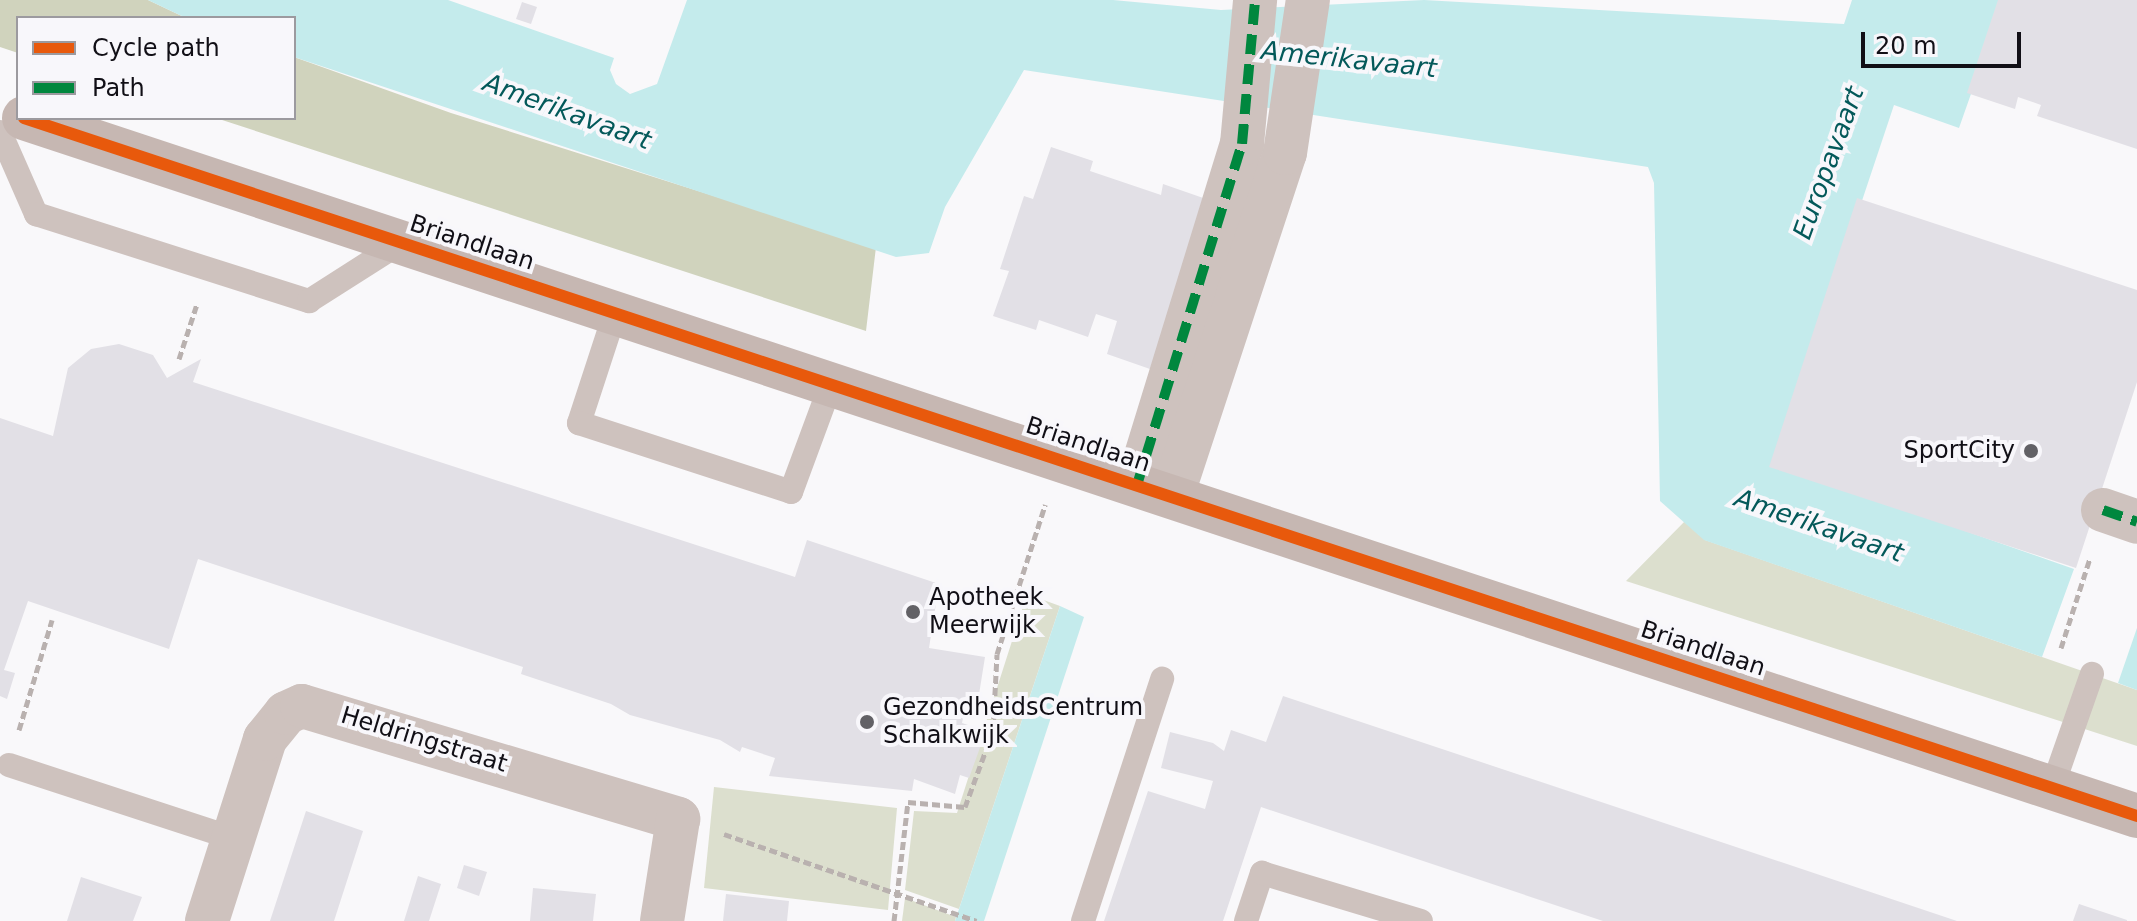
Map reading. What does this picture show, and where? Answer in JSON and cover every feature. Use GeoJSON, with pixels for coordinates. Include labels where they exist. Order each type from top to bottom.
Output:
{"type":"FeatureCollection","features":[{"type":"Feature","properties":{"kind":"street"},"geometry":{"type":"LineString","coordinates":[[1155,490],[1242,144],[1255,0]]}},
{"type":"Feature","properties":{"kind":"street"},"geometry":{"type":"LineString","coordinates":[[1155,490],[1285,153],[1308,0]]}},
{"type":"Feature","properties":{"kind":"street","name":"Briandlaan"},"geometry":{"type":"LineString","coordinates":[[30,120],[2137,816]]}},
{"type":"Feature","properties":{"kind":"street","name":"Heldringstraat"},"geometry":{"type":"LineString","coordinates":[[207,921],[265,739],[286,713],[302,706],[678,819]]}},
{"type":"Feature","properties":{"kind":"street"},"geometry":{"type":"LineString","coordinates":[[662,921],[678,819]]}},
{"type":"Feature","properties":{"kind":"lane"},"geometry":{"type":"LineString","coordinates":[[0,132],[36,214],[309,301],[400,243]]}},
{"type":"Feature","properties":{"kind":"lane"},"geometry":{"type":"LineString","coordinates":[[615,313],[579,423],[609,433],[791,492],[831,384]]}},
{"type":"Feature","properties":{"kind":"lane"},"geometry":{"type":"LineString","coordinates":[[2052,788],[2092,674]]}},
{"type":"Feature","properties":{"kind":"lane"},"geometry":{"type":"LineString","coordinates":[[1083,921],[1162,679]]}},
{"type":"Feature","properties":{"kind":"lane"},"geometry":{"type":"LineString","coordinates":[[9,765],[233,838]]}},
{"type":"Feature","properties":{"kind":"lane"},"geometry":{"type":"LineString","coordinates":[[1246,921],[1262,873],[1421,921]]}},
{"type":"Feature","properties":{"kind":"path"},"geometry":{"type":"LineString","coordinates":[[179,359],[209,269]]}},
{"type":"Feature","properties":{"kind":"path"},"geometry":{"type":"LineString","coordinates":[[894,921],[908,802],[965,807],[993,731],[997,654],[1059,459]]}},
{"type":"Feature","properties":{"kind":"path"},"geometry":{"type":"LineString","coordinates":[[9,765],[52,620]]}},
{"type":"Feature","properties":{"kind":"path"},"geometry":{"type":"LineString","coordinates":[[678,819],[897,891],[976,921]]}},
{"type":"Feature","properties":{"kind":"green space"},"geometry":{"type":"Polygon","coordinates":[[[0,0],[148,0],[182,16],[16,16],[16,52],[0,47],[0,0]]]}},
{"type":"Feature","properties":{"kind":"green space"},"geometry":{"type":"Polygon","coordinates":[[[296,58],[451,113],[876,247],[866,331],[222,120],[296,120],[296,58]]]}},
{"type":"Feature","properties":{"kind":"green space"},"geometry":{"type":"Polygon","coordinates":[[[1685,521],[1705,540],[2137,690],[2137,746],[1626,581],[1685,521]]]}},
{"type":"Feature","properties":{"kind":"green space"},"geometry":{"type":"Polygon","coordinates":[[[1027,594],[1060,606],[959,909],[905,890],[914,811],[957,813],[1027,594]]]}},
{"type":"Feature","properties":{"kind":"green space"},"geometry":{"type":"Polygon","coordinates":[[[714,787],[897,808],[888,910],[704,888],[714,787]]]}},
{"type":"Feature","properties":{"kind":"green space"},"geometry":{"type":"Polygon","coordinates":[[[905,898],[956,917],[955,921],[902,921],[905,898]]]}},
{"type":"Feature","properties":{"kind":"water"},"geometry":{"type":"Polygon","coordinates":[[[148,0],[448,0],[614,58],[610,70],[616,84],[630,94],[657,84],[687,0],[1113,0],[1221,10],[1424,0],[1844,24],[1852,0],[2004,0],[1959,128],[1894,105],[1774,464],[2074,569],[2042,657],[1704,540],[1660,501],[1654,183],[1648,167],[1024,70],[945,207],[929,253],[896,257],[296,58],[296,16],[182,16],[148,0]]]}},
{"type":"Feature","properties":{"kind":"water"},"geometry":{"type":"Polygon","coordinates":[[[1060,606],[1084,617],[984,921],[955,921],[1060,606]]]}},
{"type":"Feature","properties":{"kind":"water"},"geometry":{"type":"Polygon","coordinates":[[[2137,628],[2137,690],[2118,683],[2137,628]]]}},
{"type":"Feature","properties":{"kind":"building"},"geometry":{"type":"Polygon","coordinates":[[[1998,0],[2137,0],[2137,149],[2037,116],[2041,105],[2018,97],[2015,109],[1967,93],[1998,0]]]}},
{"type":"Feature","properties":{"kind":"building"},"geometry":{"type":"Polygon","coordinates":[[[522,2],[537,7],[531,24],[516,19],[522,2]]]}},
{"type":"Feature","properties":{"kind":"building"},"geometry":{"type":"Polygon","coordinates":[[[1051,147],[1093,161],[1090,171],[1161,195],[1163,184],[1209,200],[1150,369],[1107,354],[1117,321],[1096,314],[1088,337],[1039,320],[1036,330],[993,316],[1009,271],[1000,269],[1024,196],[1033,199],[1051,147]]]}},
{"type":"Feature","properties":{"kind":"building"},"geometry":{"type":"Polygon","coordinates":[[[1857,198],[2137,290],[2137,382],[2076,568],[1769,467],[1857,198]]]}},
{"type":"Feature","properties":{"kind":"building"},"geometry":{"type":"Polygon","coordinates":[[[119,344],[153,355],[167,378],[201,359],[193,382],[795,577],[807,540],[939,584],[929,648],[985,657],[977,707],[966,704],[962,723],[986,731],[969,778],[960,775],[955,794],[914,779],[912,791],[769,776],[775,758],[742,747],[740,752],[720,740],[630,715],[611,704],[521,674],[523,667],[198,559],[169,649],[28,601],[4,670],[15,673],[7,699],[0,696],[0,418],[53,436],[68,368],[91,349],[119,344]]]}},
{"type":"Feature","properties":{"kind":"building"},"geometry":{"type":"Polygon","coordinates":[[[1283,696],[1957,921],[1603,921],[1261,807],[1223,921],[1104,921],[1148,791],[1205,809],[1213,781],[1161,768],[1170,732],[1213,743],[1224,751],[1231,730],[1266,742],[1283,696]]]}},
{"type":"Feature","properties":{"kind":"building"},"geometry":{"type":"Polygon","coordinates":[[[306,811],[363,831],[334,921],[270,921],[306,811]]]}},
{"type":"Feature","properties":{"kind":"building"},"geometry":{"type":"Polygon","coordinates":[[[464,865],[487,872],[479,896],[457,888],[464,865]]]}},
{"type":"Feature","properties":{"kind":"building"},"geometry":{"type":"Polygon","coordinates":[[[418,876],[441,884],[429,921],[404,921],[418,876]]]}},
{"type":"Feature","properties":{"kind":"building"},"geometry":{"type":"Polygon","coordinates":[[[81,877],[142,897],[133,921],[67,921],[81,877]]]}},
{"type":"Feature","properties":{"kind":"building"},"geometry":{"type":"Polygon","coordinates":[[[533,888],[596,894],[593,921],[530,921],[533,888]]]}},
{"type":"Feature","properties":{"kind":"building"},"geometry":{"type":"Polygon","coordinates":[[[726,894],[789,901],[787,921],[723,921],[726,894]]]}},
{"type":"Feature","properties":{"kind":"building"},"geometry":{"type":"Polygon","coordinates":[[[2079,904],[2127,920],[2127,921],[2073,921],[2079,904]]]}},
{"type":"Feature","properties":{"kind":"marked path"},"geometry":{"type":"LineString","coordinates":[[1137,485],[1242,144],[1255,0]]}},
{"type":"Feature","properties":{"kind":"marked path"},"geometry":{"type":"LineString","coordinates":[[2103,510],[2137,522]]}},
{"type":"Feature","properties":{"kind":"cycle path"},"geometry":{"type":"LineString","coordinates":[[30,120],[2137,816]]}},
{"type":"Feature","properties":{"kind":"place","name":"SportCity"},"geometry":{"type":"Point","coordinates":[2031,451]}},
{"type":"Feature","properties":{"kind":"place","name":"Apotheek Meerwijk"},"geometry":{"type":"Point","coordinates":[913,612]}},
{"type":"Feature","properties":{"kind":"place","name":"GezondheidsCentrum Schalkwijk"},"geometry":{"type":"Point","coordinates":[867,722]}},
{"type":"Feature","properties":{"kind":"water label","name":"Amerikavaart"},"geometry":{"type":"Point","coordinates":[1349,60]}},
{"type":"Feature","properties":{"kind":"water label","name":"Amerikavaart"},"geometry":{"type":"Point","coordinates":[567,112]}},
{"type":"Feature","properties":{"kind":"water label","name":"Europavaart"},"geometry":{"type":"Point","coordinates":[1829,163]}},
{"type":"Feature","properties":{"kind":"water label","name":"Amerikavaart"},"geometry":{"type":"Point","coordinates":[1819,526]}}]}
